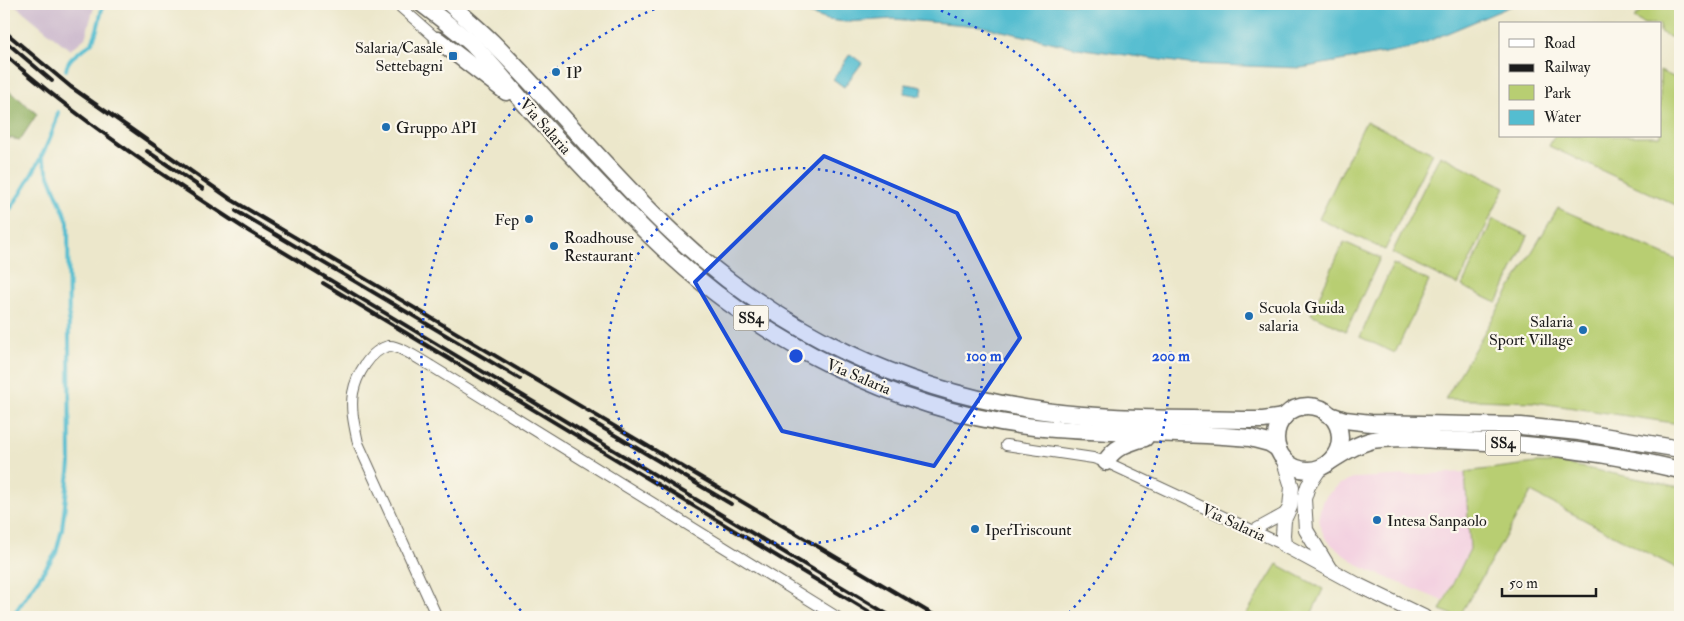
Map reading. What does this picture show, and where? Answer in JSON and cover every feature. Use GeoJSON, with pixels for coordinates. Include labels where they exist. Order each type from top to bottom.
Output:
{"type":"FeatureCollection","features":[{"type":"Feature","properties":{"kind":"main road","name":"Via Salaria"},"geometry":{"type":"LineString","coordinates":[[422,4],[472,44],[531,111],[625,210],[686,268],[758,324],[823,361],[863,379],[967,414],[1063,430],[1250,438],[1269,443],[1280,453]]}},
{"type":"Feature","properties":{"kind":"main road","name":"Via Salaria"},"geometry":{"type":"LineString","coordinates":[[450,4],[496,46],[648,209],[696,254],[758,302],[806,333],[839,350],[914,381],[1010,406],[1104,416],[1263,420],[1284,418]]}},
{"type":"Feature","properties":{"kind":"main road"},"geometry":{"type":"LineString","coordinates":[[438,40],[531,111]]}},
{"type":"Feature","properties":{"kind":"main road"},"geometry":{"type":"LineString","coordinates":[[1301,407],[1312,407],[1323,410],[1327,414],[1334,420],[1338,430],[1339,442],[1336,453],[1324,465],[1309,470],[1298,469],[1289,464],[1280,453],[1276,438],[1278,426],[1284,418],[1291,411],[1301,407]]}},
{"type":"Feature","properties":{"kind":"main road","name":"SS4"},"geometry":{"type":"LineString","coordinates":[[1327,414],[1345,420],[1371,423],[1521,426],[1579,432],[1680,449]]}},
{"type":"Feature","properties":{"kind":"main road"},"geometry":{"type":"LineString","coordinates":[[1106,462],[1108,455],[1120,446],[1165,434]]}},
{"type":"Feature","properties":{"kind":"main road","name":"SS4"},"geometry":{"type":"LineString","coordinates":[[1324,465],[1361,444],[1374,440],[1393,439],[1470,441],[1575,449],[1680,470]]}},
{"type":"Feature","properties":{"kind":"street"},"geometry":{"type":"LineString","coordinates":[[397,4],[438,40]]}},
{"type":"Feature","properties":{"kind":"street"},"geometry":{"type":"LineString","coordinates":[[437,617],[358,443],[353,417],[353,394],[359,376],[368,361],[378,352],[390,346],[400,348],[431,366],[838,617]]}},
{"type":"Feature","properties":{"kind":"street","name":"Via Salaria"},"geometry":{"type":"LineString","coordinates":[[1006,445],[1093,458],[1106,462],[1284,545],[1424,617]]}},
{"type":"Feature","properties":{"kind":"street"},"geometry":{"type":"LineString","coordinates":[[1280,453],[1292,486],[1290,507],[1284,520],[1284,545]]}},
{"type":"Feature","properties":{"kind":"street"},"geometry":{"type":"LineString","coordinates":[[1324,465],[1308,486],[1304,499],[1306,530],[1331,570]]}},
{"type":"Feature","properties":{"kind":"street"},"geometry":{"type":"LineString","coordinates":[[1252,530],[1284,514],[1290,507]]}},
{"type":"Feature","properties":{"kind":"highlighted area"},"geometry":{"type":"Polygon","coordinates":[[[824,156],[957,213],[1020,338],[934,466],[782,431],[695,282],[824,156]]]}},
{"type":"Feature","properties":{"kind":"shaded area"},"geometry":{"type":"Polygon","coordinates":[[[14,4],[95,4],[85,38],[70,50],[14,4]]]}},
{"type":"Feature","properties":{"kind":"shaded area"},"geometry":{"type":"Polygon","coordinates":[[[1465,472],[1470,549],[1443,601],[1361,567],[1332,545],[1324,536],[1319,514],[1322,502],[1340,484],[1356,478],[1465,472]]]}},
{"type":"Feature","properties":{"kind":"green space"},"geometry":{"type":"Polygon","coordinates":[[[1650,4],[1680,4],[1680,42],[1662,33],[1662,22],[1641,22],[1634,18],[1650,4]]]}},
{"type":"Feature","properties":{"kind":"green space"},"geometry":{"type":"Polygon","coordinates":[[[1662,72],[1680,80],[1680,207],[1549,146],[1553,138],[1662,138],[1662,72]]]}},
{"type":"Feature","properties":{"kind":"green space"},"geometry":{"type":"Polygon","coordinates":[[[4,86],[37,114],[20,140],[4,137],[4,86]]]}},
{"type":"Feature","properties":{"kind":"green space"},"geometry":{"type":"Polygon","coordinates":[[[1366,121],[1432,153],[1385,250],[1319,219],[1366,121]]]}},
{"type":"Feature","properties":{"kind":"green space"},"geometry":{"type":"Polygon","coordinates":[[[1440,155],[1505,187],[1458,285],[1392,253],[1440,155]]]}},
{"type":"Feature","properties":{"kind":"green space","name":"Salaria Sport Village"},"geometry":{"type":"Polygon","coordinates":[[[1558,208],[1677,260],[1680,254],[1680,424],[1534,402],[1445,399],[1558,208]]]}},
{"type":"Feature","properties":{"kind":"green space"},"geometry":{"type":"Polygon","coordinates":[[[1493,219],[1528,236],[1497,303],[1462,286],[1493,219]]]}},
{"type":"Feature","properties":{"kind":"green space"},"geometry":{"type":"Polygon","coordinates":[[[1344,242],[1380,258],[1346,331],[1311,314],[1344,242]]]}},
{"type":"Feature","properties":{"kind":"green space"},"geometry":{"type":"Polygon","coordinates":[[[1393,264],[1429,281],[1395,353],[1360,337],[1393,264]]]}},
{"type":"Feature","properties":{"kind":"green space"},"geometry":{"type":"Polygon","coordinates":[[[1536,463],[1560,463],[1680,487],[1680,570],[1531,492],[1459,617],[1440,610],[1470,549],[1465,472],[1536,463]]]}},
{"type":"Feature","properties":{"kind":"green space"},"geometry":{"type":"Polygon","coordinates":[[[1277,564],[1323,589],[1310,617],[1245,616],[1277,564]]]}},
{"type":"Feature","properties":{"kind":"water"},"geometry":{"type":"Polygon","coordinates":[[[752,4],[1516,4],[1412,48],[1301,68],[1189,64],[1077,48],[980,26],[893,19],[846,22],[828,20],[791,8],[752,4]]]}},
{"type":"Feature","properties":{"kind":"water"},"geometry":{"type":"Polygon","coordinates":[[[850,54],[862,63],[844,87],[833,79],[850,54]]]}},
{"type":"Feature","properties":{"kind":"water"},"geometry":{"type":"Polygon","coordinates":[[[906,84],[923,87],[921,96],[904,93],[906,84]]]}},
{"type":"Feature","properties":{"kind":"waterway"},"geometry":{"type":"LineString","coordinates":[[66,70],[73,57],[94,39],[103,4]]}},
{"type":"Feature","properties":{"kind":"waterway"},"geometry":{"type":"LineString","coordinates":[[4,218],[28,181],[43,152],[50,138],[58,112]]}},
{"type":"Feature","properties":{"kind":"waterway"},"geometry":{"type":"LineString","coordinates":[[12,617],[56,553],[62,529],[70,464],[68,222],[41,156]]}},
{"type":"Feature","properties":{"kind":"railway"},"geometry":{"type":"LineString","coordinates":[[4,31],[71,87],[232,200],[937,617]]}},
{"type":"Feature","properties":{"kind":"railway"},"geometry":{"type":"LineString","coordinates":[[5,41],[52,81]]}},
{"type":"Feature","properties":{"kind":"railway"},"geometry":{"type":"LineString","coordinates":[[4,54],[93,125],[250,232],[892,617]]}},
{"type":"Feature","properties":{"kind":"railway"},"geometry":{"type":"LineString","coordinates":[[147,151],[203,189]]}},
{"type":"Feature","properties":{"kind":"railway"},"geometry":{"type":"LineString","coordinates":[[236,211],[520,379]]}},
{"type":"Feature","properties":{"kind":"railway"},"geometry":{"type":"LineString","coordinates":[[323,283],[878,617]]}},
{"type":"Feature","properties":{"kind":"railway"},"geometry":{"type":"LineString","coordinates":[[591,421],[731,504]]}},
{"type":"Feature","properties":{"kind":"place","name":"Salaria/Casale Settebagni"},"geometry":{"type":"Point","coordinates":[453,56]}},
{"type":"Feature","properties":{"kind":"place","name":"IP"},"geometry":{"type":"Point","coordinates":[556,72]}},
{"type":"Feature","properties":{"kind":"place","name":"Gruppo API"},"geometry":{"type":"Point","coordinates":[386,127]}},
{"type":"Feature","properties":{"kind":"place","name":"Fep"},"geometry":{"type":"Point","coordinates":[529,219]}},
{"type":"Feature","properties":{"kind":"place","name":"Roadhouse Restaurant"},"geometry":{"type":"Point","coordinates":[554,246]}},
{"type":"Feature","properties":{"kind":"place","name":"Scuola Guida salaria"},"geometry":{"type":"Point","coordinates":[1249,316]}},
{"type":"Feature","properties":{"kind":"place","name":"Salaria Sport Village"},"geometry":{"type":"Point","coordinates":[1583,330]}},
{"type":"Feature","properties":{"kind":"place","name":"Intesa Sanpaolo"},"geometry":{"type":"Point","coordinates":[1377,520]}},
{"type":"Feature","properties":{"kind":"place","name":"IperTriscount"},"geometry":{"type":"Point","coordinates":[975,529]}}]}
